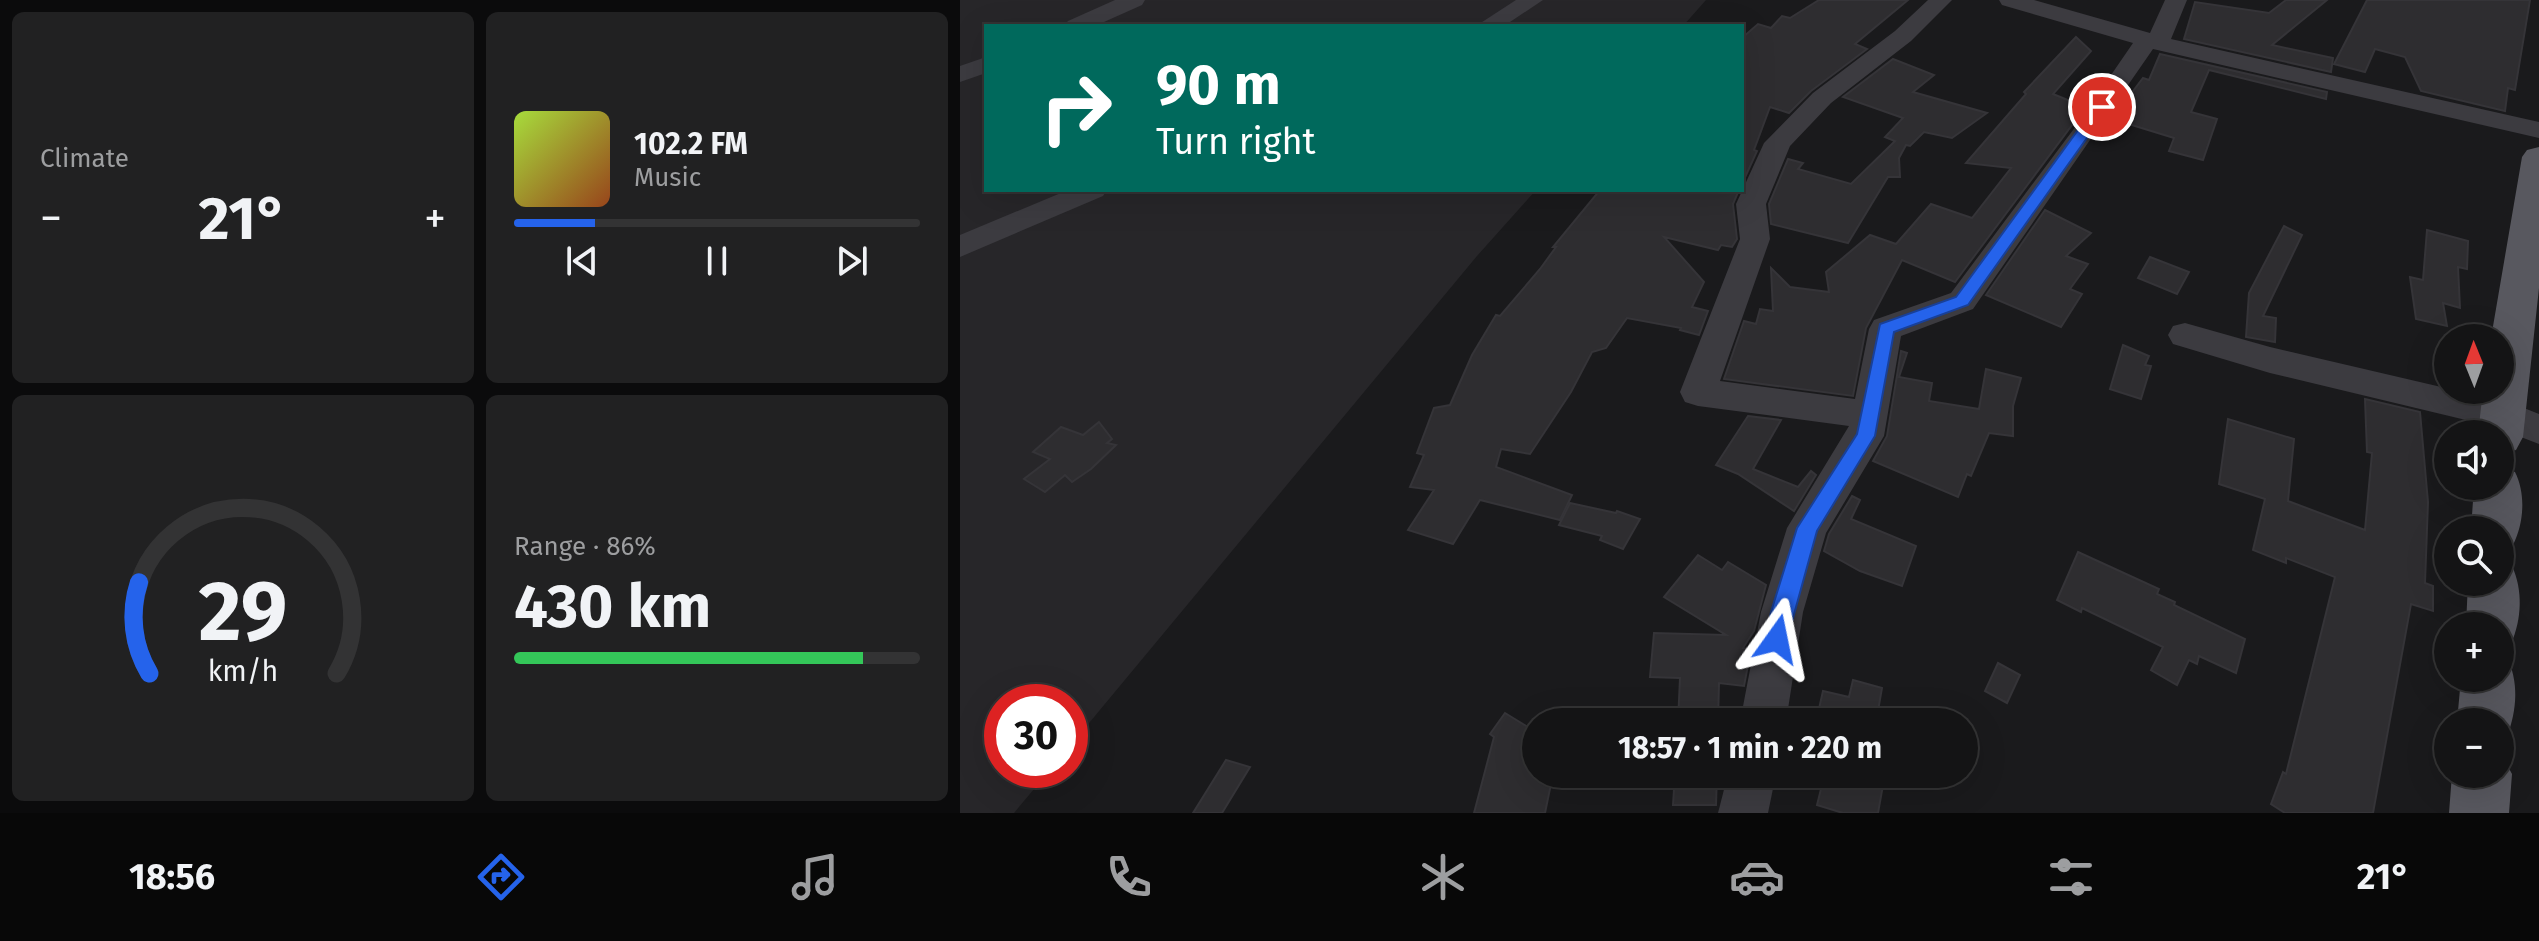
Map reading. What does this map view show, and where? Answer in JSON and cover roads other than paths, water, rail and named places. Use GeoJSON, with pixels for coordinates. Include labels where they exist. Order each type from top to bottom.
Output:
{"type":"FeatureCollection","features":[{"type":"Feature","properties":{"kind":"main road"},"geometry":{"type":"LineString","coordinates":[[2501,420],[2538,174]]}},
{"type":"Feature","properties":{"kind":"main road"},"geometry":{"type":"LineString","coordinates":[[2479,813],[2481,788]]}},
{"type":"Feature","properties":{"kind":"street"},"geometry":{"type":"LineString","coordinates":[[1080,24],[1134,0]]}},
{"type":"Feature","properties":{"kind":"street"},"geometry":{"type":"LineString","coordinates":[[1491,24],[1532,0]]}},
{"type":"Feature","properties":{"kind":"street"},"geometry":{"type":"LineString","coordinates":[[1871,415],[1698,392],[1755,239],[1751,204],[1778,143],[1822,98],[1903,36],[1941,0]]}},
{"type":"Feature","properties":{"kind":"street"},"geometry":{"type":"LineString","coordinates":[[2010,0],[2152,42],[2539,130]]}},
{"type":"Feature","properties":{"kind":"street"},"geometry":{"type":"LineString","coordinates":[[1765,708],[1782,612],[1807,528],[1866,436],[1886,329],[1962,301],[2152,42],[2176,0]]}},
{"type":"Feature","properties":{"kind":"street"},"geometry":{"type":"LineString","coordinates":[[960,75],[984,65]]}},
{"type":"Feature","properties":{"kind":"street"},"geometry":{"type":"LineString","coordinates":[[960,247],[1088,192]]}},
{"type":"Feature","properties":{"kind":"street"},"geometry":{"type":"LineString","coordinates":[[2185,335],[2479,420]]}},
{"type":"Feature","properties":{"kind":"street"},"geometry":{"type":"LineString","coordinates":[[2514,427],[2539,429]]}},
{"type":"Feature","properties":{"kind":"street"},"geometry":{"type":"LineString","coordinates":[[1743,813],[1749,788]]}}]}
